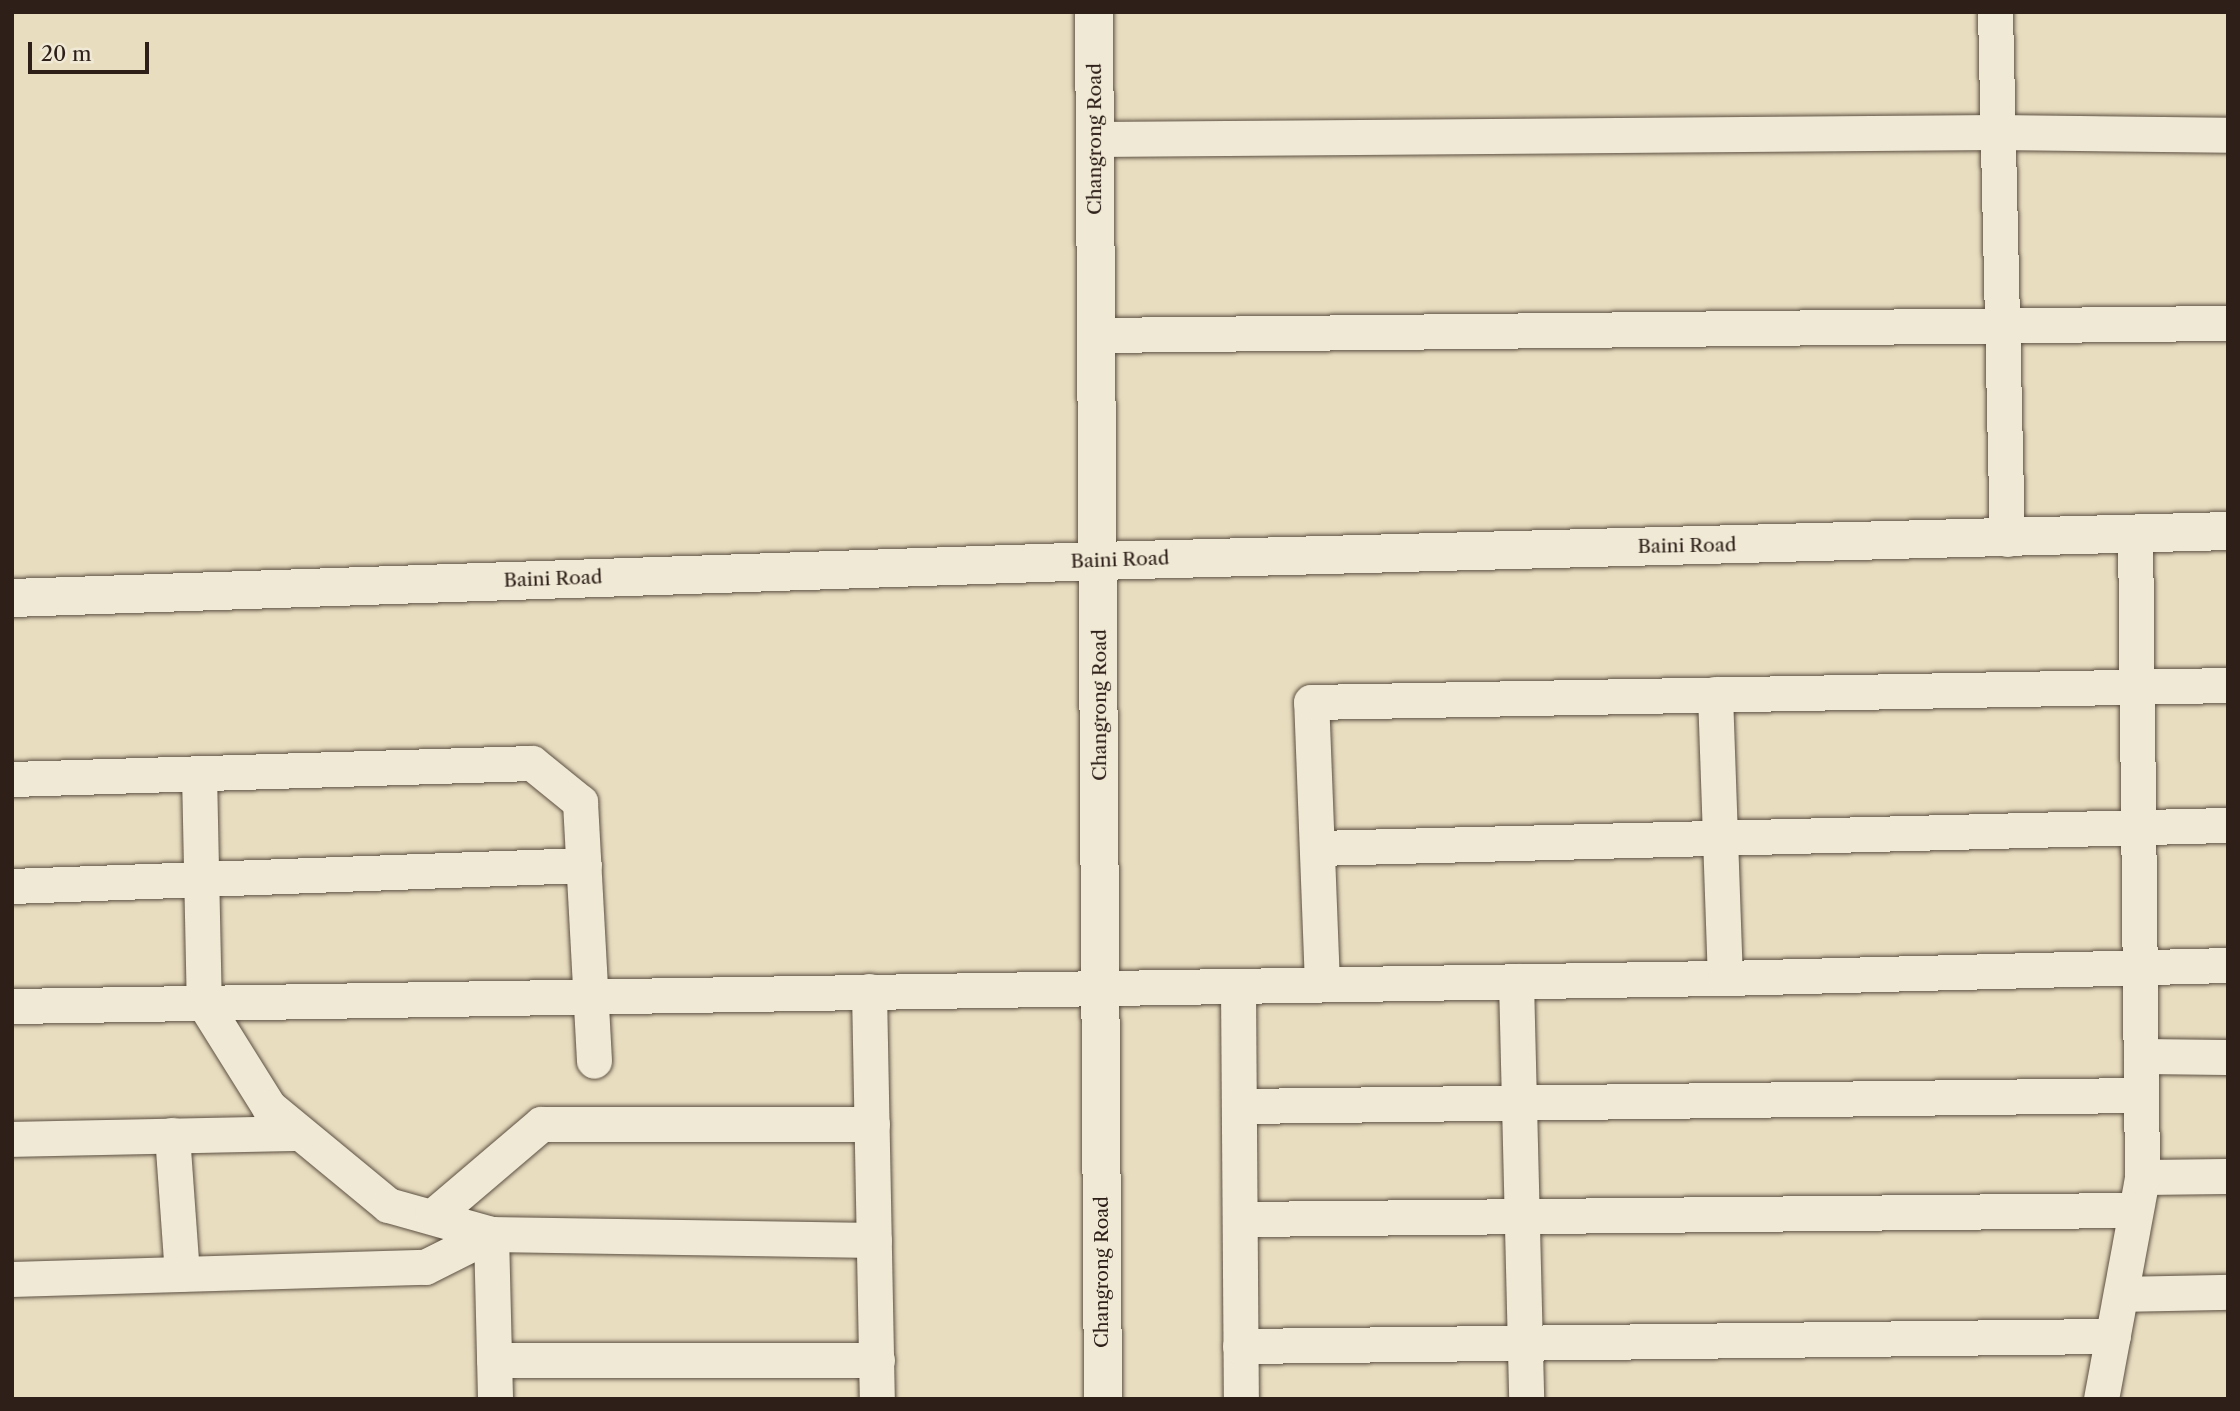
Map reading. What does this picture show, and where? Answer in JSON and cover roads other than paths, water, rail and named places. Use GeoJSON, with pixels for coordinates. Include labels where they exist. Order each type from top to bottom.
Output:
{"type":"FeatureCollection","features":[{"type":"Feature","properties":{"kind":"street","name":"Changrong Road"},"geometry":{"type":"LineString","coordinates":[[1094,12],[1103,1399]]}},
{"type":"Feature","properties":{"kind":"street"},"geometry":{"type":"LineString","coordinates":[[1995,12],[2007,539]]}},
{"type":"Feature","properties":{"kind":"street"},"geometry":{"type":"LineString","coordinates":[[1095,139],[1997,132],[2228,135]]}},
{"type":"Feature","properties":{"kind":"street"},"geometry":{"type":"LineString","coordinates":[[1096,335],[2002,322],[2228,323]]}},
{"type":"Feature","properties":{"kind":"street","name":"Baini Road"},"geometry":{"type":"LineString","coordinates":[[12,598],[1099,561],[2007,539],[2228,531]]}},
{"type":"Feature","properties":{"kind":"street"},"geometry":{"type":"LineString","coordinates":[[2101,1399],[2138,1194],[2141,1056],[2135,535]]}},
{"type":"Feature","properties":{"kind":"street"},"geometry":{"type":"LineString","coordinates":[[1322,984],[1311,702],[2228,685]]}},
{"type":"Feature","properties":{"kind":"street"},"geometry":{"type":"LineString","coordinates":[[1715,694],[1725,978]]}},
{"type":"Feature","properties":{"kind":"street"},"geometry":{"type":"LineString","coordinates":[[12,779],[532,762],[580,802],[594,1061]]}},
{"type":"Feature","properties":{"kind":"street"},"geometry":{"type":"LineString","coordinates":[[199,773],[204,1003],[269,1107],[388,1205],[491,1234],[874,1240]]}},
{"type":"Feature","properties":{"kind":"street"},"geometry":{"type":"LineString","coordinates":[[1317,848],[2228,825]]}},
{"type":"Feature","properties":{"kind":"street"},"geometry":{"type":"LineString","coordinates":[[12,886],[584,865]]}},
{"type":"Feature","properties":{"kind":"street"},"geometry":{"type":"LineString","coordinates":[[12,1006],[1725,978],[2228,965]]}},
{"type":"Feature","properties":{"kind":"street"},"geometry":{"type":"LineString","coordinates":[[1516,981],[1526,1399]]}},
{"type":"Feature","properties":{"kind":"street"},"geometry":{"type":"LineString","coordinates":[[1238,986],[1241,1399]]}},
{"type":"Feature","properties":{"kind":"street"},"geometry":{"type":"LineString","coordinates":[[869,991],[877,1399]]}},
{"type":"Feature","properties":{"kind":"street"},"geometry":{"type":"LineString","coordinates":[[2141,1056],[2228,1057]]}},
{"type":"Feature","properties":{"kind":"street"},"geometry":{"type":"LineString","coordinates":[[1239,1106],[2141,1095]]}},
{"type":"Feature","properties":{"kind":"street"},"geometry":{"type":"LineString","coordinates":[[433,1216],[541,1124],[872,1124]]}},
{"type":"Feature","properties":{"kind":"street"},"geometry":{"type":"LineString","coordinates":[[12,1139],[299,1133]]}},
{"type":"Feature","properties":{"kind":"street"},"geometry":{"type":"LineString","coordinates":[[172,1135],[182,1274]]}},
{"type":"Feature","properties":{"kind":"street"},"geometry":{"type":"LineString","coordinates":[[1240,1219],[1522,1218],[2138,1194],[2228,1176]]}},
{"type":"Feature","properties":{"kind":"street"},"geometry":{"type":"LineString","coordinates":[[12,1279],[425,1267],[491,1234]]}},
{"type":"Feature","properties":{"kind":"street"},"geometry":{"type":"LineString","coordinates":[[491,1234],[495,1399]]}},
{"type":"Feature","properties":{"kind":"street"},"geometry":{"type":"LineString","coordinates":[[2120,1294],[2228,1292]]}},
{"type":"Feature","properties":{"kind":"street"},"geometry":{"type":"LineString","coordinates":[[1240,1346],[2112,1336]]}},
{"type":"Feature","properties":{"kind":"street"},"geometry":{"type":"LineString","coordinates":[[494,1360],[877,1360]]}}]}
